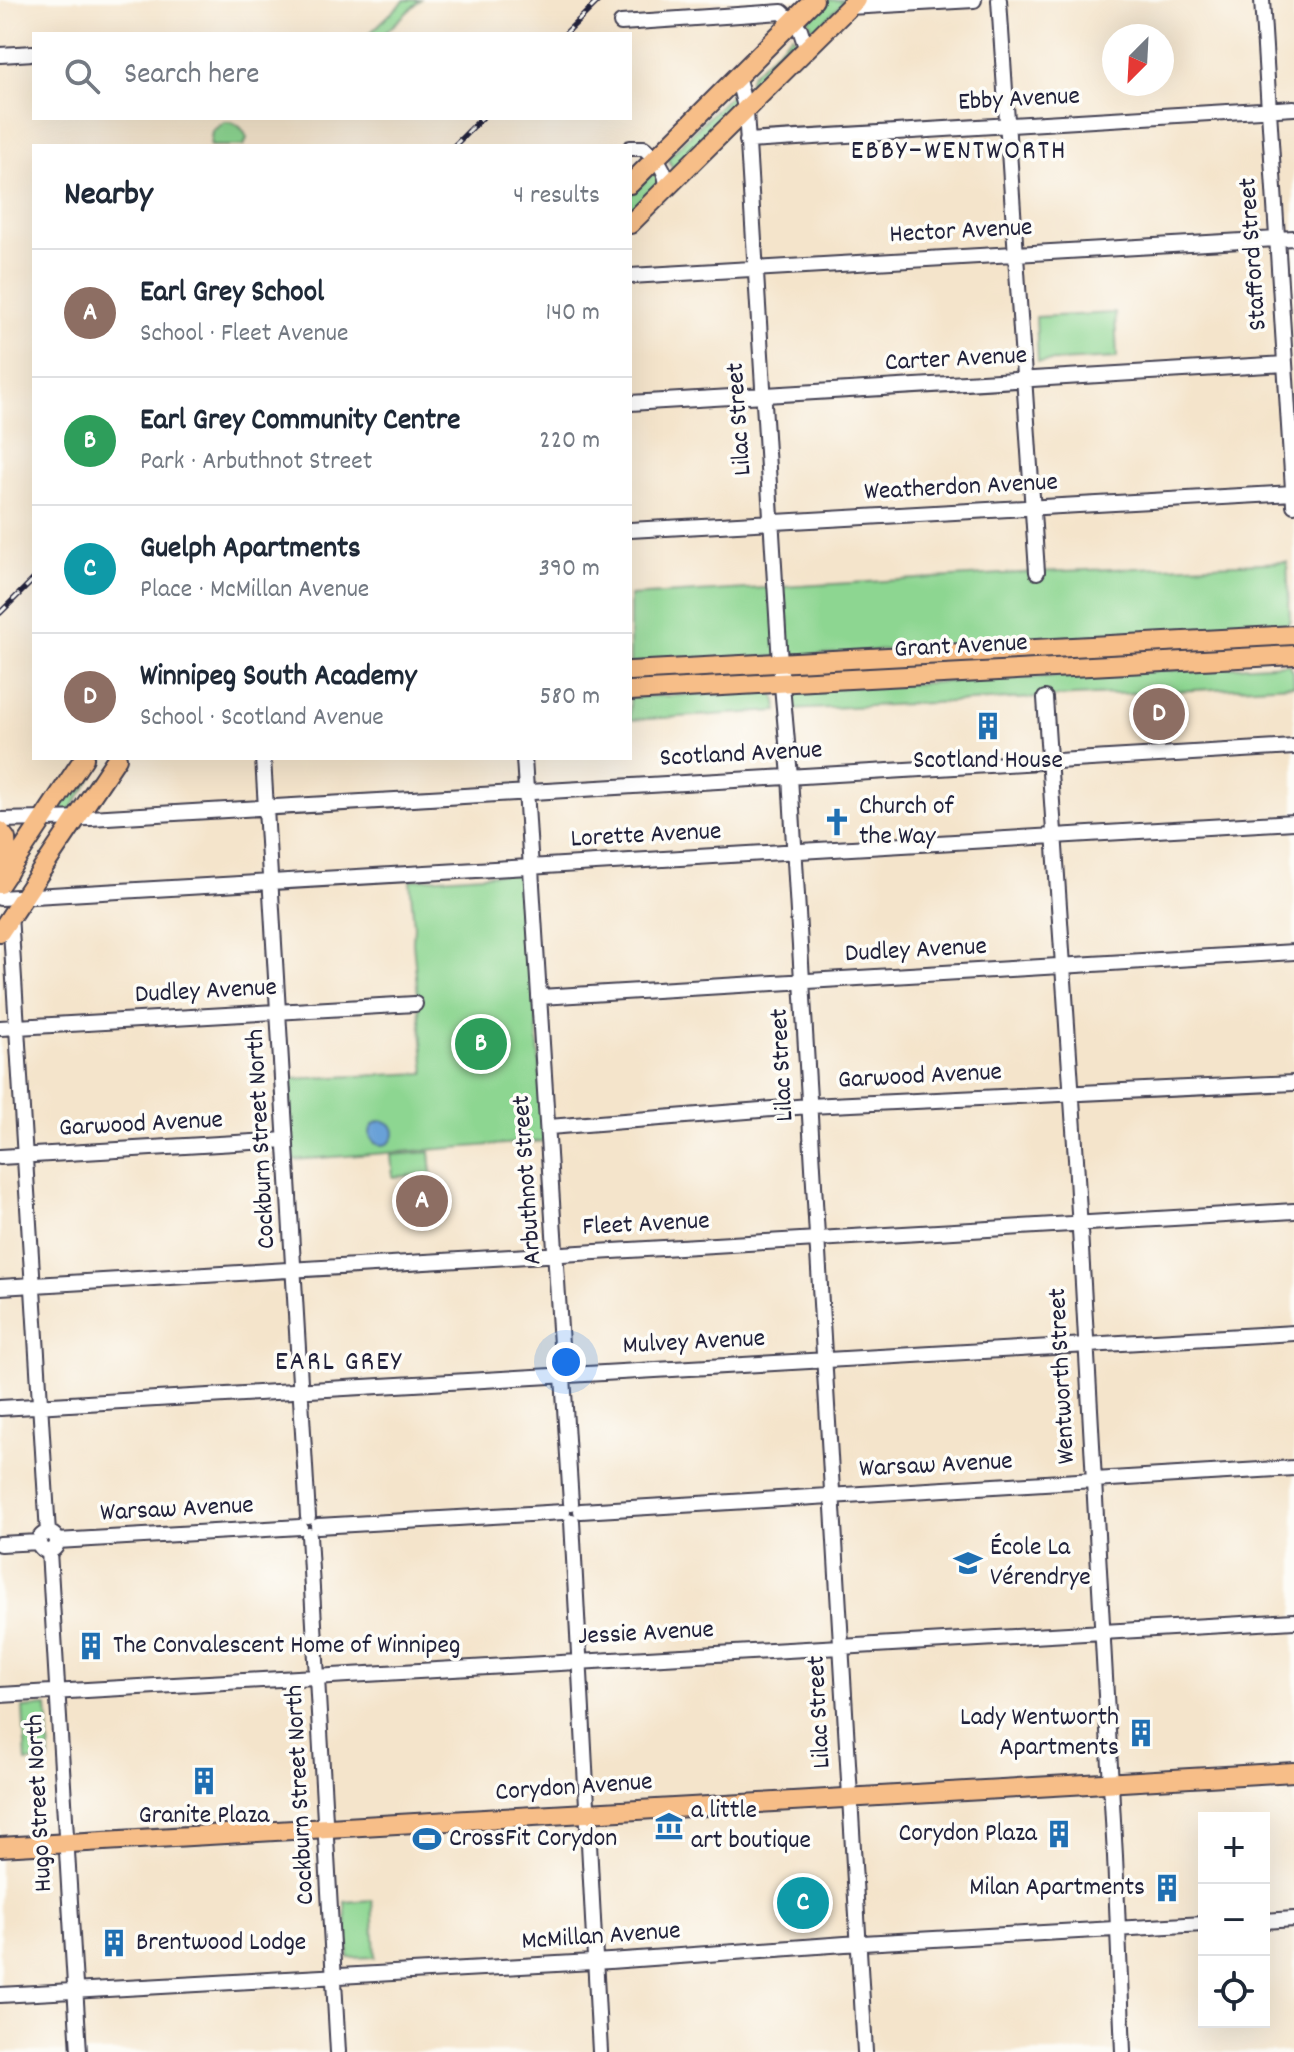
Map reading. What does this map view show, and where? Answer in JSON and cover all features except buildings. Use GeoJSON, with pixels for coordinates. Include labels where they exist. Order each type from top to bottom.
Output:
{"type":"FeatureCollection","features":[{"type":"Feature","properties":{"kind":"main road"},"geometry":{"type":"LineString","coordinates":[[632,182],[814,0]]}},
{"type":"Feature","properties":{"kind":"main road"},"geometry":{"type":"LineString","coordinates":[[632,222],[852,4]]}},
{"type":"Feature","properties":{"kind":"main road","name":"Grant Avenue"},"geometry":{"type":"LineString","coordinates":[[632,671],[1294,635]]}},
{"type":"Feature","properties":{"kind":"main road","name":"Grant Avenue"},"geometry":{"type":"LineString","coordinates":[[632,691],[1294,655]]}},
{"type":"Feature","properties":{"kind":"main road"},"geometry":{"type":"LineString","coordinates":[[7,900],[44,818],[83,760]]}},
{"type":"Feature","properties":{"kind":"main road"},"geometry":{"type":"LineString","coordinates":[[7,900],[76,819],[112,763]]}},
{"type":"Feature","properties":{"kind":"main road"},"geometry":{"type":"LineString","coordinates":[[0,831],[6,839],[7,900]]}},
{"type":"Feature","properties":{"kind":"main road","name":"Corydon Avenue"},"geometry":{"type":"LineString","coordinates":[[0,1847],[1294,1772]]}},
{"type":"Feature","properties":{"kind":"street"},"geometry":{"type":"LineString","coordinates":[[852,4],[974,0]]}},
{"type":"Feature","properties":{"kind":"street"},"geometry":{"type":"LineString","coordinates":[[999,0],[1037,572]]}},
{"type":"Feature","properties":{"kind":"street","name":"Stafford Street"},"geometry":{"type":"LineString","coordinates":[[1262,0],[1294,505]]}},
{"type":"Feature","properties":{"kind":"street"},"geometry":{"type":"LineString","coordinates":[[621,23],[782,12],[800,29],[807,50]]}},
{"type":"Feature","properties":{"kind":"street"},"geometry":{"type":"LineString","coordinates":[[0,55],[32,53]]}},
{"type":"Feature","properties":{"kind":"street","name":"Lilac Street"},"geometry":{"type":"LineString","coordinates":[[737,76],[746,111],[762,396],[790,776],[865,2052]]}},
{"type":"Feature","properties":{"kind":"street","name":"Ebby Avenue"},"geometry":{"type":"LineString","coordinates":[[747,141],[1294,108]]}},
{"type":"Feature","properties":{"kind":"street"},"geometry":{"type":"LineString","coordinates":[[632,148],[644,148],[666,170],[667,187]]}},
{"type":"Feature","properties":{"kind":"street","name":"Hector Avenue"},"geometry":{"type":"LineString","coordinates":[[632,276],[1294,238]]}},
{"type":"Feature","properties":{"kind":"street","name":"Carter Avenue"},"geometry":{"type":"LineString","coordinates":[[632,403],[1285,364]]}},
{"type":"Feature","properties":{"kind":"street","name":"Weatherdon Avenue"},"geometry":{"type":"LineString","coordinates":[[632,530],[1294,493]]}},
{"type":"Feature","properties":{"kind":"street","name":"Wentworth Street"},"geometry":{"type":"LineString","coordinates":[[1045,698],[1094,1481],[1123,2052]]}},
{"type":"Feature","properties":{"kind":"street","name":"Scotland Avenue"},"geometry":{"type":"LineString","coordinates":[[0,820],[76,819],[1294,747]]}},
{"type":"Feature","properties":{"kind":"street","name":"Cockburn Street North"},"geometry":{"type":"LineString","coordinates":[[263,760],[336,1976],[338,2052]]}},
{"type":"Feature","properties":{"kind":"street","name":"Arbuthnot Street"},"geometry":{"type":"LineString","coordinates":[[524,760],[557,1253],[600,2052]]}},
{"type":"Feature","properties":{"kind":"street","name":"Lorette Avenue"},"geometry":{"type":"LineString","coordinates":[[7,900],[1294,822]]}},
{"type":"Feature","properties":{"kind":"street","name":"Hugo Street North"},"geometry":{"type":"LineString","coordinates":[[7,900],[79,2052]]}},
{"type":"Feature","properties":{"kind":"street","name":"Dudley Avenue"},"geometry":{"type":"LineString","coordinates":[[540,997],[1294,952]]}},
{"type":"Feature","properties":{"kind":"street","name":"Dudley Avenue"},"geometry":{"type":"LineString","coordinates":[[0,1028],[415,1004]]}},
{"type":"Feature","properties":{"kind":"street","name":"Garwood Avenue"},"geometry":{"type":"LineString","coordinates":[[549,1127],[809,1106],[1294,1083]]}},
{"type":"Feature","properties":{"kind":"street","name":"Garwood Avenue"},"geometry":{"type":"LineString","coordinates":[[0,1157],[286,1140]]}},
{"type":"Feature","properties":{"kind":"street","name":"Fleet Avenue"},"geometry":{"type":"LineString","coordinates":[[0,1287],[1294,1211]]}},
{"type":"Feature","properties":{"kind":"street","name":"Mulvey Avenue"},"geometry":{"type":"LineString","coordinates":[[0,1408],[1294,1333]]}},
{"type":"Feature","properties":{"kind":"street","name":"Warsaw Avenue"},"geometry":{"type":"LineString","coordinates":[[0,1544],[1294,1468]]}},
{"type":"Feature","properties":{"kind":"street","name":"Jessie Avenue"},"geometry":{"type":"LineString","coordinates":[[0,1695],[1294,1621]]}},
{"type":"Feature","properties":{"kind":"street"},"geometry":{"type":"LineString","coordinates":[[1270,1921],[1294,1919]]}},
{"type":"Feature","properties":{"kind":"street","name":"McMillan Avenue"},"geometry":{"type":"LineString","coordinates":[[0,1995],[1198,1924]]}},
{"type":"Feature","properties":{"kind":"green space"},"geometry":{"type":"Polygon","coordinates":[[[405,0],[420,0],[386,32],[371,32],[405,0]]]}},
{"type":"Feature","properties":{"kind":"green space"},"geometry":{"type":"Polygon","coordinates":[[[826,0],[845,0],[814,32],[808,19],[826,0]]]}},
{"type":"Feature","properties":{"kind":"green space"},"geometry":{"type":"Polygon","coordinates":[[[792,35],[797,40],[794,51],[750,93],[747,92],[751,75],[792,35]]]}},
{"type":"Feature","properties":{"kind":"green space"},"geometry":{"type":"Polygon","coordinates":[[[735,90],[737,108],[673,170],[668,158],[735,90]]]}},
{"type":"Feature","properties":{"kind":"green space"},"geometry":{"type":"Polygon","coordinates":[[[225,122],[233,123],[241,128],[247,138],[245,144],[210,144],[212,131],[225,122]]]}},
{"type":"Feature","properties":{"kind":"green space"},"geometry":{"type":"Polygon","coordinates":[[[656,170],[661,181],[632,211],[632,194],[656,170]]]}},
{"type":"Feature","properties":{"kind":"green space"},"geometry":{"type":"Polygon","coordinates":[[[1115,313],[1117,358],[1038,362],[1036,317],[1115,313]]]}},
{"type":"Feature","properties":{"kind":"green space"},"geometry":{"type":"Polygon","coordinates":[[[1287,562],[1290,620],[1286,627],[632,665],[632,596],[1037,572],[1287,562]]]}},
{"type":"Feature","properties":{"kind":"green space"},"geometry":{"type":"Polygon","coordinates":[[[1217,647],[1172,654],[834,673],[895,662],[1217,647]]]}},
{"type":"Feature","properties":{"kind":"green space"},"geometry":{"type":"Polygon","coordinates":[[[1289,664],[1294,685],[790,710],[791,690],[1289,664]]]}},
{"type":"Feature","properties":{"kind":"green space"},"geometry":{"type":"Polygon","coordinates":[[[774,692],[778,711],[632,720],[632,697],[774,692]]]}},
{"type":"Feature","properties":{"kind":"green space"},"geometry":{"type":"Polygon","coordinates":[[[91,760],[104,760],[69,812],[57,812],[91,760]]]}},
{"type":"Feature","properties":{"kind":"green space"},"geometry":{"type":"Polygon","coordinates":[[[526,872],[545,1141],[294,1160],[289,1079],[425,1073],[410,880],[526,872]]]}},
{"type":"Feature","properties":{"kind":"green space"},"geometry":{"type":"Polygon","coordinates":[[[430,1152],[432,1174],[393,1177],[391,1155],[430,1152]]]}},
{"type":"Feature","properties":{"kind":"green space"},"geometry":{"type":"Polygon","coordinates":[[[47,1706],[50,1760],[26,1762],[23,1708],[47,1706]]]}},
{"type":"Feature","properties":{"kind":"green space"},"geometry":{"type":"Polygon","coordinates":[[[372,1900],[375,1957],[349,1958],[345,1902],[372,1900]]]}},
{"type":"Feature","properties":{"kind":"water"},"geometry":{"type":"Polygon","coordinates":[[[382,1121],[391,1124],[394,1133],[391,1142],[382,1145],[373,1142],[370,1133],[373,1124],[382,1121]]]}},
{"type":"Feature","properties":{"kind":"railway"},"geometry":{"type":"LineString","coordinates":[[567,32],[599,0]]}},
{"type":"Feature","properties":{"kind":"railway"},"geometry":{"type":"LineString","coordinates":[[456,144],[480,120]]}},
{"type":"Feature","properties":{"kind":"railway"},"geometry":{"type":"LineString","coordinates":[[0,613],[32,581]]}},
{"type":"Feature","properties":{"kind":"place","name":"Winnipeg South Academy"},"geometry":{"type":"Point","coordinates":[1159,714]}},
{"type":"Feature","properties":{"kind":"place","name":"Scotland House"},"geometry":{"type":"Point","coordinates":[988,726]}},
{"type":"Feature","properties":{"kind":"place","name":"Church of the Way"},"geometry":{"type":"Point","coordinates":[837,822]}},
{"type":"Feature","properties":{"kind":"place","name":"Earl Grey Community Centre"},"geometry":{"type":"Point","coordinates":[481,1044]}},
{"type":"Feature","properties":{"kind":"place","name":"Earl Grey School"},"geometry":{"type":"Point","coordinates":[422,1201]}},
{"type":"Feature","properties":{"kind":"place","name":"École La Vérendrye"},"geometry":{"type":"Point","coordinates":[968,1563]}},
{"type":"Feature","properties":{"kind":"place","name":"The Convalescent Home of Winnipeg"},"geometry":{"type":"Point","coordinates":[91,1646]}},
{"type":"Feature","properties":{"kind":"place","name":"Lady Wentworth Apartments"},"geometry":{"type":"Point","coordinates":[1141,1733]}},
{"type":"Feature","properties":{"kind":"place","name":"Granite Plaza"},"geometry":{"type":"Point","coordinates":[204,1781]}},
{"type":"Feature","properties":{"kind":"place","name":"a little art boutique"},"geometry":{"type":"Point","coordinates":[669,1826]}},
{"type":"Feature","properties":{"kind":"place","name":"Corydon Plaza"},"geometry":{"type":"Point","coordinates":[1059,1834]}},
{"type":"Feature","properties":{"kind":"place","name":"CrossFit Corydon"},"geometry":{"type":"Point","coordinates":[427,1839]}},
{"type":"Feature","properties":{"kind":"place","name":"Milan Apartments"},"geometry":{"type":"Point","coordinates":[1167,1888]}},
{"type":"Feature","properties":{"kind":"place","name":"Guelph Apartments"},"geometry":{"type":"Point","coordinates":[803,1903]}},
{"type":"Feature","properties":{"kind":"place","name":"Brentwood Lodge"},"geometry":{"type":"Point","coordinates":[114,1943]}},
{"type":"Feature","properties":{"kind":"district","name":"EBBY–WENTWORTH"},"geometry":{"type":"Point","coordinates":[959,153]}},
{"type":"Feature","properties":{"kind":"district","name":"EARL GREY"},"geometry":{"type":"Point","coordinates":[339,1364]}}]}
